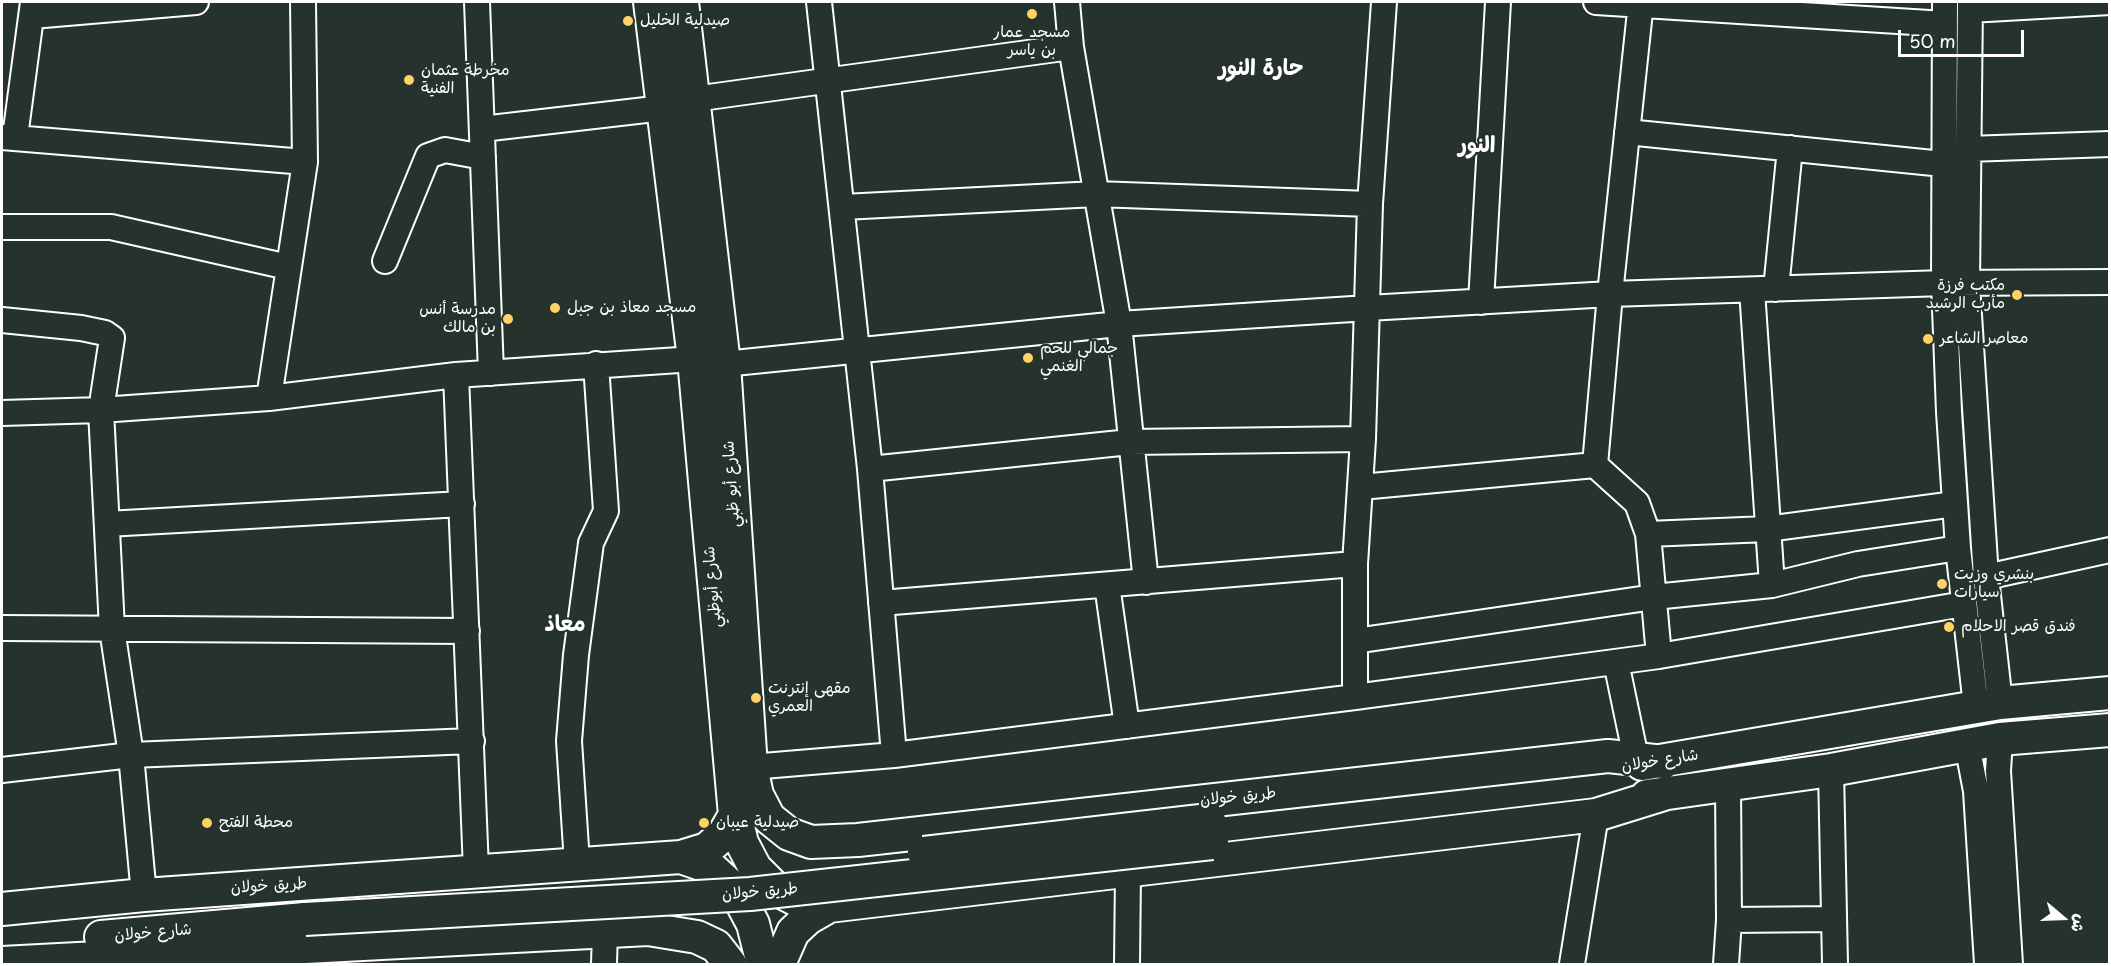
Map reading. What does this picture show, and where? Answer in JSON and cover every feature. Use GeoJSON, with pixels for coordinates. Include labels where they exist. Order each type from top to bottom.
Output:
{"type":"FeatureCollection","features":[{"type":"Feature","properties":{"kind":"main road"},"geometry":{"type":"LineString","coordinates":[[650,2],[663,108],[709,361]]}},
{"type":"Feature","properties":{"kind":"main road"},"geometry":{"type":"LineString","coordinates":[[669,2],[709,361]]}},
{"type":"Feature","properties":{"kind":"main road","name":"شارع أبو ظبي"},"geometry":{"type":"LineString","coordinates":[[682,2],[694,99],[709,361],[737,737],[751,767],[757,795],[769,818],[789,834],[812,842]]}},
{"type":"Feature","properties":{"kind":"main road","name":"شارع خولان"},"geometry":{"type":"LineString","coordinates":[[1211,831],[1988,705],[2109,693]]}},
{"type":"Feature","properties":{"kind":"main road","name":"شارع خولان"},"geometry":{"type":"LineString","coordinates":[[1211,831],[1667,793],[1831,770],[2000,739],[2109,730]]}},
{"type":"Feature","properties":{"kind":"main road"},"geometry":{"type":"LineString","coordinates":[[737,737],[735,815],[742,843],[755,868],[776,889],[801,902],[829,906],[1128,873],[1596,815],[1667,793]]}},
{"type":"Feature","properties":{"kind":"main road","name":"طريق خولان"},"geometry":{"type":"LineString","coordinates":[[812,842],[858,840],[1608,756],[1650,760]]}},
{"type":"Feature","properties":{"kind":"main road"},"geometry":{"type":"LineString","coordinates":[[681,857],[707,849],[724,834],[735,815]]}},
{"type":"Feature","properties":{"kind":"main road","name":"طريق خولان"},"geometry":{"type":"LineString","coordinates":[[305,909],[748,873],[1211,831]]}},
{"type":"Feature","properties":{"kind":"main road"},"geometry":{"type":"LineString","coordinates":[[858,840],[862,903]]}},
{"type":"Feature","properties":{"kind":"main road"},"geometry":{"type":"LineString","coordinates":[[681,857],[710,867],[735,890],[753,924],[763,964]]}},
{"type":"Feature","properties":{"kind":"main road","name":"طريق خولان"},"geometry":{"type":"LineString","coordinates":[[2,909],[144,895],[681,857]]}},
{"type":"Feature","properties":{"kind":"main road"},"geometry":{"type":"LineString","coordinates":[[615,861],[624,929]]}},
{"type":"Feature","properties":{"kind":"main road"},"geometry":{"type":"LineString","coordinates":[[779,964],[793,932],[808,918],[829,906]]}},
{"type":"Feature","properties":{"kind":"main road","name":"شارع خولان"},"geometry":{"type":"LineString","coordinates":[[2,926],[305,909]]}},
{"type":"Feature","properties":{"kind":"main road","name":"شارع خولان"},"geometry":{"type":"LineString","coordinates":[[2,946],[305,909]]}},
{"type":"Feature","properties":{"kind":"main road"},"geometry":{"type":"LineString","coordinates":[[2,963],[220,958],[624,929],[697,937],[716,946],[730,964]]}},
{"type":"Feature","properties":{"kind":"street"},"geometry":{"type":"LineString","coordinates":[[196,2],[33,9],[8,137],[305,162]]}},
{"type":"Feature","properties":{"kind":"street"},"geometry":{"type":"LineString","coordinates":[[269,398],[305,162],[303,2]]}},
{"type":"Feature","properties":{"kind":"street"},"geometry":{"type":"LineString","coordinates":[[477,2],[491,373]]}},
{"type":"Feature","properties":{"kind":"street"},"geometry":{"type":"LineString","coordinates":[[819,2],[870,469],[894,755]]}},
{"type":"Feature","properties":{"kind":"street"},"geometry":{"type":"LineString","coordinates":[[1067,2],[1071,47],[1119,324],[1146,582]]}},
{"type":"Feature","properties":{"kind":"street"},"geometry":{"type":"LineString","coordinates":[[1355,697],[1355,564],[1361,488],[1370,204],[1384,2]]}},
{"type":"Feature","properties":{"kind":"street"},"geometry":{"type":"LineString","coordinates":[[1481,302],[1498,2]]}},
{"type":"Feature","properties":{"kind":"street"},"geometry":{"type":"LineString","coordinates":[[1596,2],[1945,13],[1943,164],[1986,577],[1988,705]]}},
{"type":"Feature","properties":{"kind":"street"},"geometry":{"type":"LineString","coordinates":[[1988,705],[1964,604],[1955,504],[1955,284],[1968,149],[1970,6],[2109,2]]}},
{"type":"Feature","properties":{"kind":"street"},"geometry":{"type":"LineString","coordinates":[[1595,465],[1610,294],[1641,4]]}},
{"type":"Feature","properties":{"kind":"street"},"geometry":{"type":"LineString","coordinates":[[694,99],[1071,47]]}},
{"type":"Feature","properties":{"kind":"street"},"geometry":{"type":"LineString","coordinates":[[482,129],[663,108]]}},
{"type":"Feature","properties":{"kind":"street"},"geometry":{"type":"LineString","coordinates":[[1628,132],[1943,164]]}},
{"type":"Feature","properties":{"kind":"street"},"geometry":{"type":"LineString","coordinates":[[1968,149],[2109,144]]}},
{"type":"Feature","properties":{"kind":"street"},"geometry":{"type":"LineString","coordinates":[[1772,585],[1767,530],[1764,289],[1790,148]]}},
{"type":"Feature","properties":{"kind":"street"},"geometry":{"type":"LineString","coordinates":[[385,261],[428,156],[445,150],[483,158]]}},
{"type":"Feature","properties":{"kind":"street"},"geometry":{"type":"LineString","coordinates":[[843,207],[1096,194],[1370,204]]}},
{"type":"Feature","properties":{"kind":"street"},"geometry":{"type":"LineString","coordinates":[[2,227],[111,227],[288,267]]}},
{"type":"Feature","properties":{"kind":"street"},"geometry":{"type":"LineString","coordinates":[[2,413],[101,410],[269,398],[456,375],[596,364],[709,361],[858,351],[1119,324],[1368,308],[1610,294],[2109,282]]}},
{"type":"Feature","properties":{"kind":"street"},"geometry":{"type":"LineString","coordinates":[[2,320],[81,328],[105,333],[112,338],[101,410],[112,629],[131,755],[144,895]]}},
{"type":"Feature","properties":{"kind":"street"},"geometry":{"type":"LineString","coordinates":[[577,864],[569,741],[576,655],[591,543],[606,511],[596,364]]}},
{"type":"Feature","properties":{"kind":"street"},"geometry":{"type":"LineString","coordinates":[[456,375],[476,870]]}},
{"type":"Feature","properties":{"kind":"street"},"geometry":{"type":"LineString","coordinates":[[870,469],[1130,442],[1363,439]]}},
{"type":"Feature","properties":{"kind":"street"},"geometry":{"type":"LineString","coordinates":[[1361,488],[1595,465],[1637,503],[1648,534],[1659,656]]}},
{"type":"Feature","properties":{"kind":"street"},"geometry":{"type":"LineString","coordinates":[[107,524],[462,504]]}},
{"type":"Feature","properties":{"kind":"street"},"geometry":{"type":"LineString","coordinates":[[1648,534],[1767,530],[1955,504]]}},
{"type":"Feature","properties":{"kind":"street"},"geometry":{"type":"LineString","coordinates":[[1355,641],[1654,597],[1772,585],[1858,564],[1958,548]]}},
{"type":"Feature","properties":{"kind":"street"},"geometry":{"type":"LineString","coordinates":[[1986,577],[2109,550]]}},
{"type":"Feature","properties":{"kind":"street"},"geometry":{"type":"LineString","coordinates":[[882,603],[1355,564]]}},
{"type":"Feature","properties":{"kind":"street"},"geometry":{"type":"LineString","coordinates":[[1107,585],[1127,726]]}},
{"type":"Feature","properties":{"kind":"street"},"geometry":{"type":"LineString","coordinates":[[751,767],[894,755],[1616,662],[1964,604]]}},
{"type":"Feature","properties":{"kind":"street"},"geometry":{"type":"LineString","coordinates":[[2,628],[467,631]]}},
{"type":"Feature","properties":{"kind":"street"},"geometry":{"type":"LineString","coordinates":[[1616,662],[1650,760]]}},
{"type":"Feature","properties":{"kind":"street"},"geometry":{"type":"LineString","coordinates":[[2000,739],[1998,771],[2010,964]]}},
{"type":"Feature","properties":{"kind":"street"},"geometry":{"type":"LineString","coordinates":[[2,770],[131,755],[472,741]]}},
{"type":"Feature","properties":{"kind":"street"},"geometry":{"type":"LineString","coordinates":[[1967,744],[1976,791],[1987,964]]}},
{"type":"Feature","properties":{"kind":"street"},"geometry":{"type":"LineString","coordinates":[[1831,770],[1835,964]]}},
{"type":"Feature","properties":{"kind":"street"},"geometry":{"type":"LineString","coordinates":[[1726,964],[1729,920],[1728,785]]}},
{"type":"Feature","properties":{"kind":"street"},"geometry":{"type":"LineString","coordinates":[[1572,964],[1596,815]]}},
{"type":"Feature","properties":{"kind":"street"},"geometry":{"type":"LineString","coordinates":[[1127,964],[1128,873]]}},
{"type":"Feature","properties":{"kind":"street"},"geometry":{"type":"LineString","coordinates":[[1729,920],[1834,919]]}},
{"type":"Feature","properties":{"kind":"street"},"geometry":{"type":"LineString","coordinates":[[604,964],[624,929]]}},
{"type":"Feature","properties":{"kind":"place","name":"مسجد عمار بن ياسر"},"geometry":{"type":"Point","coordinates":[1032,14]}},
{"type":"Feature","properties":{"kind":"place","name":"صيدلية الخليل"},"geometry":{"type":"Point","coordinates":[628,21]}},
{"type":"Feature","properties":{"kind":"place","name":"مخرطة عثمان الفنية"},"geometry":{"type":"Point","coordinates":[409,80]}},
{"type":"Feature","properties":{"kind":"place","name":"مكتب فرزة مأرب الرشيد"},"geometry":{"type":"Point","coordinates":[2017,295]}},
{"type":"Feature","properties":{"kind":"place","name":"مسجد معاذ بن جبل"},"geometry":{"type":"Point","coordinates":[555,308]}},
{"type":"Feature","properties":{"kind":"place","name":"مدرسة أنس بن مالك"},"geometry":{"type":"Point","coordinates":[508,319]}},
{"type":"Feature","properties":{"kind":"place","name":"معاصر الشاعر"},"geometry":{"type":"Point","coordinates":[1928,339]}},
{"type":"Feature","properties":{"kind":"place","name":"جمالي للحم الغنمي"},"geometry":{"type":"Point","coordinates":[1028,358]}},
{"type":"Feature","properties":{"kind":"place","name":"بنشري وزيت سيارات"},"geometry":{"type":"Point","coordinates":[1942,584]}},
{"type":"Feature","properties":{"kind":"place","name":"فندق قصر الاحلام"},"geometry":{"type":"Point","coordinates":[1949,627]}},
{"type":"Feature","properties":{"kind":"place","name":"مقهى إنترنت العمري"},"geometry":{"type":"Point","coordinates":[756,698]}},
{"type":"Feature","properties":{"kind":"place","name":"محطة الفتح"},"geometry":{"type":"Point","coordinates":[207,823]}},
{"type":"Feature","properties":{"kind":"place","name":"صيدلية عيبان"},"geometry":{"type":"Point","coordinates":[704,823]}},
{"type":"Feature","properties":{"kind":"district","name":"حارة النور"},"geometry":{"type":"Point","coordinates":[1261,69]}},
{"type":"Feature","properties":{"kind":"district","name":"النور"},"geometry":{"type":"Point","coordinates":[1477,146]}},
{"type":"Feature","properties":{"kind":"district","name":"معاذ"},"geometry":{"type":"Point","coordinates":[565,625]}}]}
